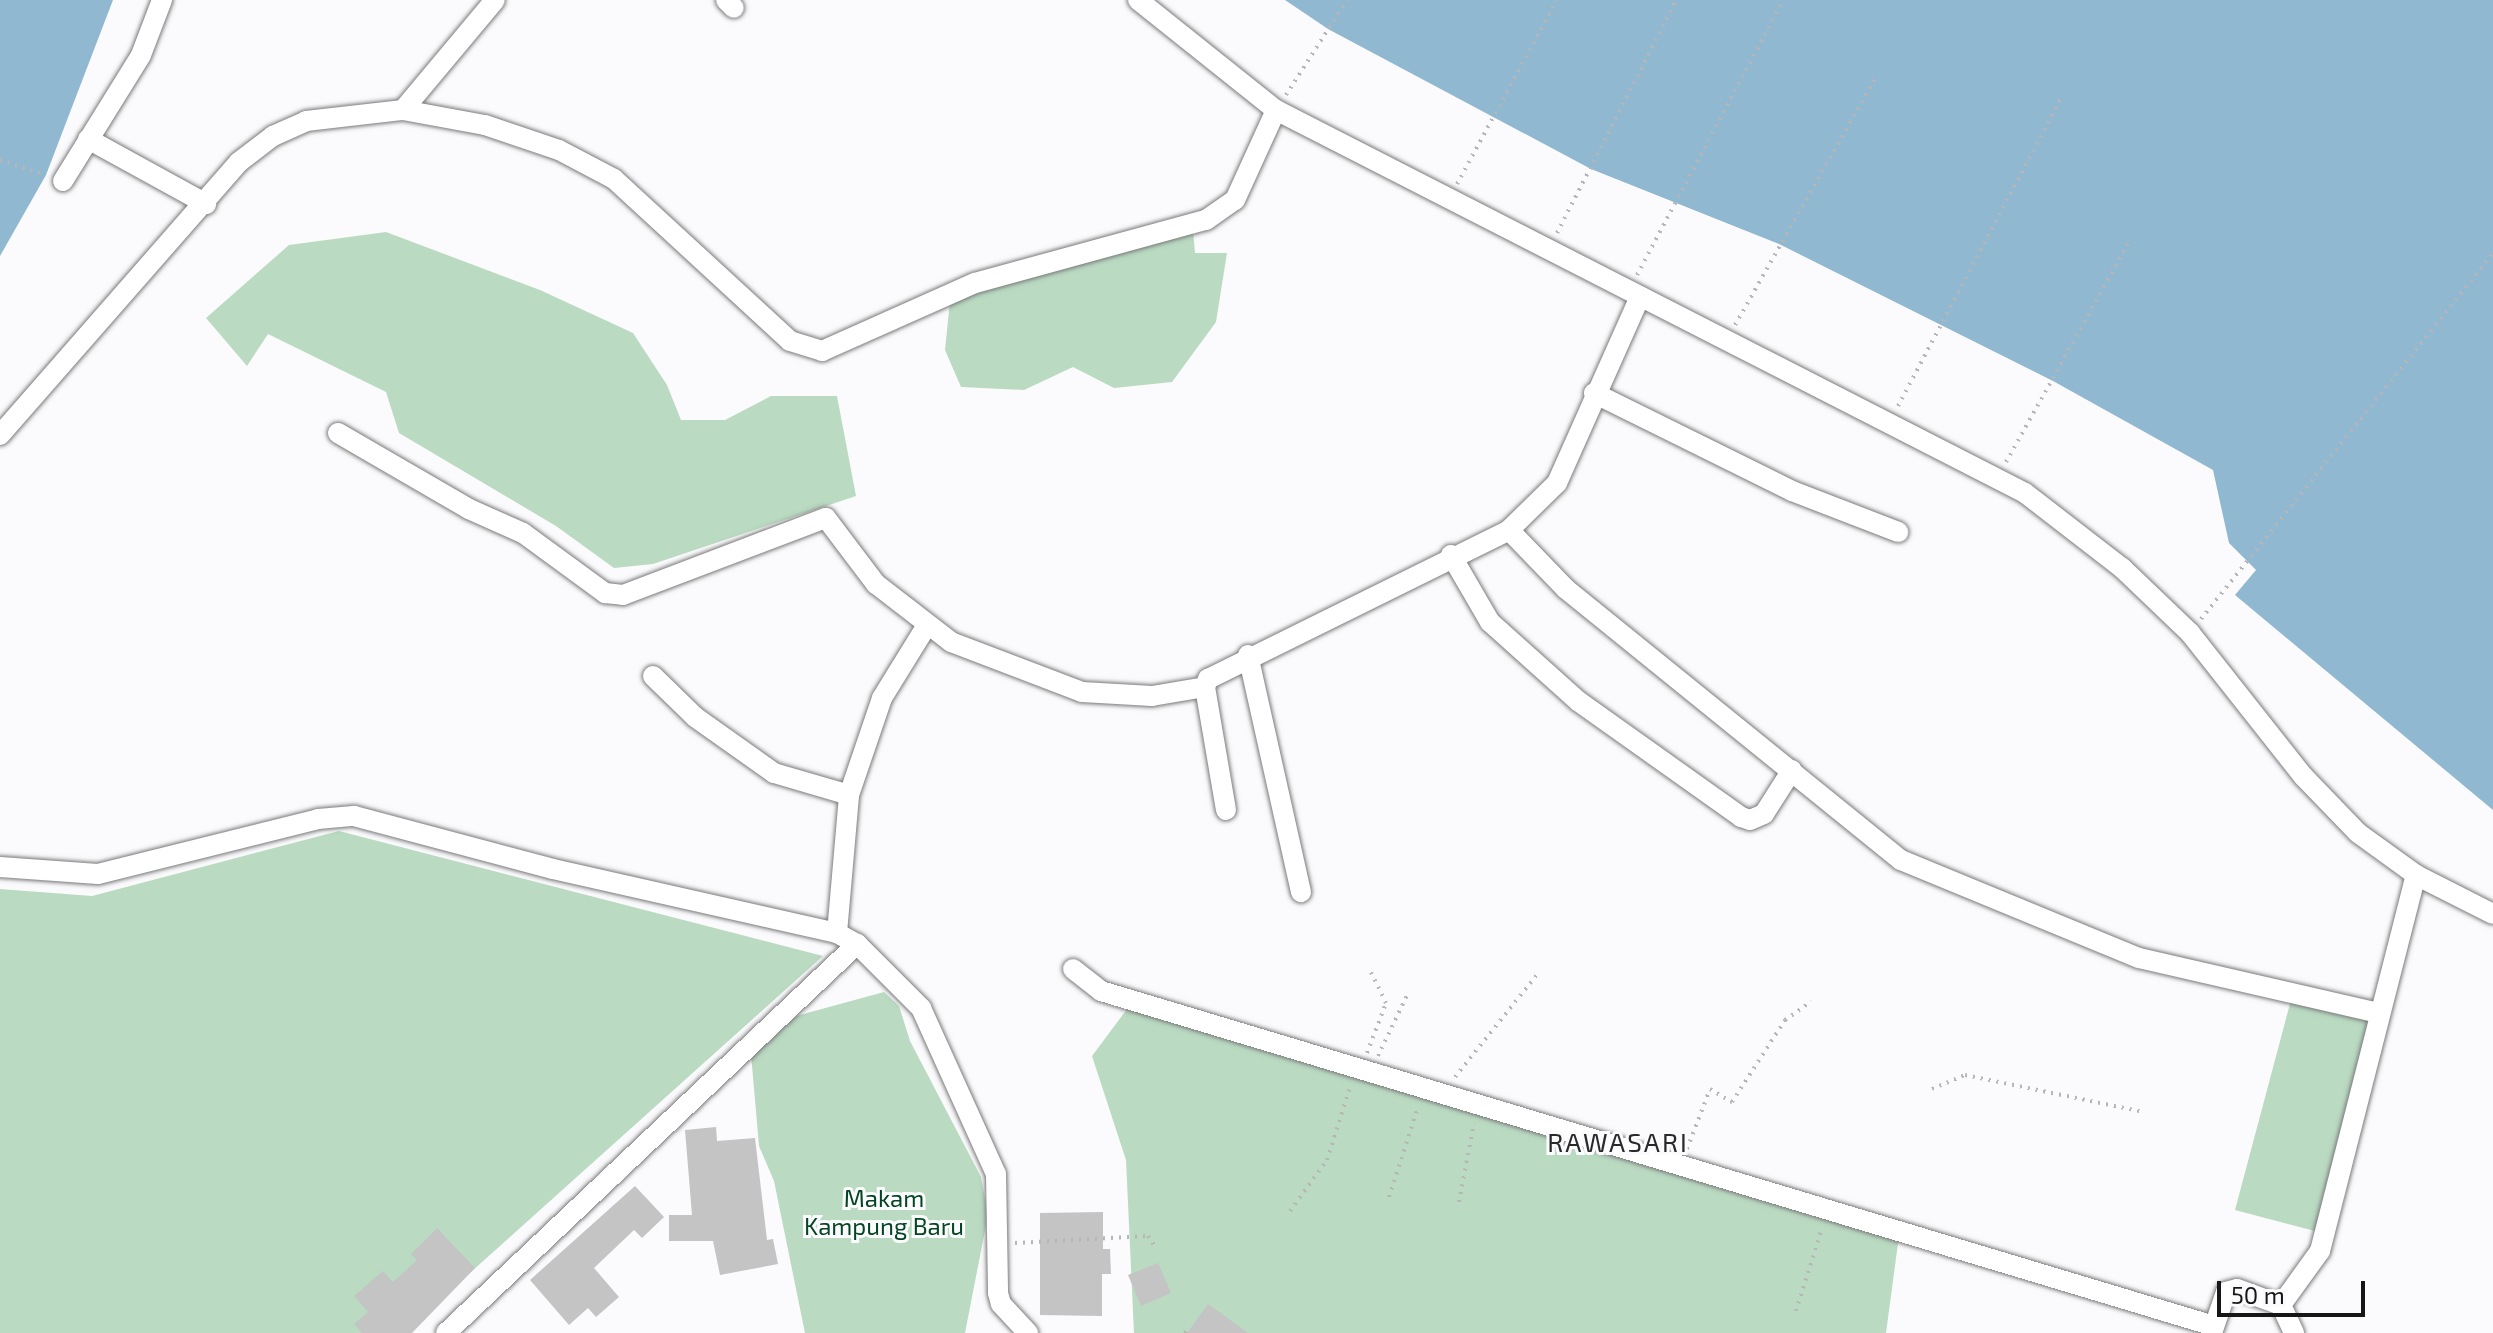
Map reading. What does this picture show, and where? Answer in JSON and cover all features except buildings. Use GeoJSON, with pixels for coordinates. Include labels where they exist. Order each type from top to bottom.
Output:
{"type":"FeatureCollection","features":[{"type":"Feature","properties":{"kind":"street"},"geometry":{"type":"LineString","coordinates":[[63,181],[141,55],[162,0]]}},
{"type":"Feature","properties":{"kind":"street"},"geometry":{"type":"LineString","coordinates":[[403,110],[495,0]]}},
{"type":"Feature","properties":{"kind":"street"},"geometry":{"type":"LineString","coordinates":[[1138,0],[1276,110],[1450,196],[1547,252],[1887,426],[1996,478],[2122,568],[2190,633],[2303,776],[2358,833],[2416,875],[2493,914]]}},
{"type":"Feature","properties":{"kind":"street"},"geometry":{"type":"LineString","coordinates":[[0,435],[206,204],[239,162],[273,136],[306,121],[403,110],[485,125],[559,150],[614,179],[790,341],[822,351],[975,283],[1214,216],[1235,200],[1276,110]]}},
{"type":"Feature","properties":{"kind":"street"},"geometry":{"type":"LineString","coordinates":[[88,139],[206,204]]}},
{"type":"Feature","properties":{"kind":"street"},"geometry":{"type":"LineString","coordinates":[[1226,810],[1205,687],[1214,672],[1451,555],[1509,530],[1557,483],[1634,294]]}},
{"type":"Feature","properties":{"kind":"street"},"geometry":{"type":"LineString","coordinates":[[1594,393],[1792,491],[1898,532]]}},
{"type":"Feature","properties":{"kind":"street"},"geometry":{"type":"LineString","coordinates":[[338,433],[469,509],[523,533],[605,593],[623,595],[826,518],[876,584],[951,642],[1082,692],[1152,696],[1205,687]]}},
{"type":"Feature","properties":{"kind":"street"},"geometry":{"type":"LineString","coordinates":[[1509,530],[1566,589],[1901,860],[1941,880],[2139,958],[2379,1013]]}},
{"type":"Feature","properties":{"kind":"street"},"geometry":{"type":"LineString","coordinates":[[1451,555],[1490,622],[1545,671],[1677,775],[1741,817],[1750,820],[1764,814],[1792,770]]}},
{"type":"Feature","properties":{"kind":"street"},"geometry":{"type":"LineString","coordinates":[[837,933],[849,795],[882,698],[927,625]]}},
{"type":"Feature","properties":{"kind":"street"},"geometry":{"type":"LineString","coordinates":[[1248,655],[1301,892]]}},
{"type":"Feature","properties":{"kind":"street"},"geometry":{"type":"LineString","coordinates":[[653,676],[695,717],[774,773],[849,795]]}},
{"type":"Feature","properties":{"kind":"street"},"geometry":{"type":"LineString","coordinates":[[0,867],[98,874],[318,819],[354,816],[553,869],[837,933],[857,944],[921,1008],[996,1174],[1001,1304],[1028,1333]]}},
{"type":"Feature","properties":{"kind":"street"},"geometry":{"type":"LineString","coordinates":[[2281,1305],[2320,1251],[2416,875]]}},
{"type":"Feature","properties":{"kind":"street"},"geometry":{"type":"LineString","coordinates":[[446,1333],[857,944]]}},
{"type":"Feature","properties":{"kind":"street"},"geometry":{"type":"LineString","coordinates":[[1073,969],[1101,991],[2213,1330],[2220,1301],[2237,1289],[2281,1305],[2294,1333]]}},
{"type":"Feature","properties":{"kind":"path"},"geometry":{"type":"LineString","coordinates":[[1276,110],[1347,0]]}},
{"type":"Feature","properties":{"kind":"path"},"geometry":{"type":"LineString","coordinates":[[1450,196],[1557,0]]}},
{"type":"Feature","properties":{"kind":"path"},"geometry":{"type":"LineString","coordinates":[[1547,252],[1676,0]]}},
{"type":"Feature","properties":{"kind":"path"},"geometry":{"type":"LineString","coordinates":[[1634,294],[1783,0]]}},
{"type":"Feature","properties":{"kind":"path"},"geometry":{"type":"LineString","coordinates":[[1726,341],[1875,79]]}},
{"type":"Feature","properties":{"kind":"path"},"geometry":{"type":"LineString","coordinates":[[1887,426],[2061,98]]}},
{"type":"Feature","properties":{"kind":"path"},"geometry":{"type":"LineString","coordinates":[[0,160],[63,181]]}},
{"type":"Feature","properties":{"kind":"path"},"geometry":{"type":"LineString","coordinates":[[1996,478],[2130,240]]}},
{"type":"Feature","properties":{"kind":"path"},"geometry":{"type":"LineString","coordinates":[[2190,633],[2493,253]]}},
{"type":"Feature","properties":{"kind":"path"},"geometry":{"type":"LineString","coordinates":[[1290,1211],[1327,1160],[1386,1003],[1369,968]]}},
{"type":"Feature","properties":{"kind":"path"},"geometry":{"type":"LineString","coordinates":[[1389,1197],[1432,1092],[1539,972]]}},
{"type":"Feature","properties":{"kind":"path"},"geometry":{"type":"LineString","coordinates":[[1362,1071],[1408,993]]}},
{"type":"Feature","properties":{"kind":"path"},"geometry":{"type":"LineString","coordinates":[[1681,1167],[1710,1089],[1732,1102],[1785,1020],[1811,1002]]}},
{"type":"Feature","properties":{"kind":"path"},"geometry":{"type":"LineString","coordinates":[[1932,1089],[1965,1075],[2143,1112]]}},
{"type":"Feature","properties":{"kind":"path"},"geometry":{"type":"LineString","coordinates":[[1459,1202],[1478,1105]]}},
{"type":"Feature","properties":{"kind":"path"},"geometry":{"type":"LineString","coordinates":[[1796,1311],[1828,1211]]}},
{"type":"Feature","properties":{"kind":"path"},"geometry":{"type":"LineString","coordinates":[[997,1243],[1148,1236],[1156,1248]]}},
{"type":"Feature","properties":{"kind":"green space"},"geometry":{"type":"Polygon","coordinates":[[[1193,230],[1195,253],[1227,253],[1216,322],[1172,382],[1114,388],[1073,367],[1024,390],[961,387],[945,350],[950,301],[1193,230]]]}},
{"type":"Feature","properties":{"kind":"green space"},"geometry":{"type":"Polygon","coordinates":[[[386,232],[540,290],[633,333],[667,385],[681,420],[725,420],[771,396],[837,396],[856,496],[653,564],[614,568],[556,526],[399,433],[386,392],[268,334],[247,366],[206,318],[289,245],[386,232]]]}},
{"type":"Feature","properties":{"kind":"green space"},"geometry":{"type":"Polygon","coordinates":[[[339,831],[823,956],[403,1333],[0,1333],[0,889],[92,896],[339,831]]]}},
{"type":"Feature","properties":{"kind":"green space","name":"Makam Kampung Baru"},"geometry":{"type":"Polygon","coordinates":[[[884,992],[899,1006],[910,1041],[981,1177],[988,1215],[965,1333],[805,1333],[774,1181],[759,1146],[751,1054],[796,1016],[884,992]]]}},
{"type":"Feature","properties":{"kind":"green space"},"geometry":{"type":"Polygon","coordinates":[[[1136,997],[1901,1221],[1886,1333],[1134,1333],[1126,1160],[1092,1056],[1136,997]]]}},
{"type":"Feature","properties":{"kind":"green space"},"geometry":{"type":"Polygon","coordinates":[[[2291,1000],[2371,1021],[2315,1231],[2235,1210],[2291,1000]]]}},
{"type":"Feature","properties":{"kind":"water"},"geometry":{"type":"Polygon","coordinates":[[[0,0],[113,0],[46,175],[0,256],[0,0]]]}},
{"type":"Feature","properties":{"kind":"water"},"geometry":{"type":"Polygon","coordinates":[[[1285,0],[2493,0],[2493,810],[2235,595],[2256,570],[2229,543],[2213,470],[2053,381],[1779,244],[1591,169],[1328,29],[1285,0]]]}},
{"type":"Feature","properties":{"kind":"district","name":"RAWASARI"},"geometry":{"type":"Point","coordinates":[1618,1142]}}]}
